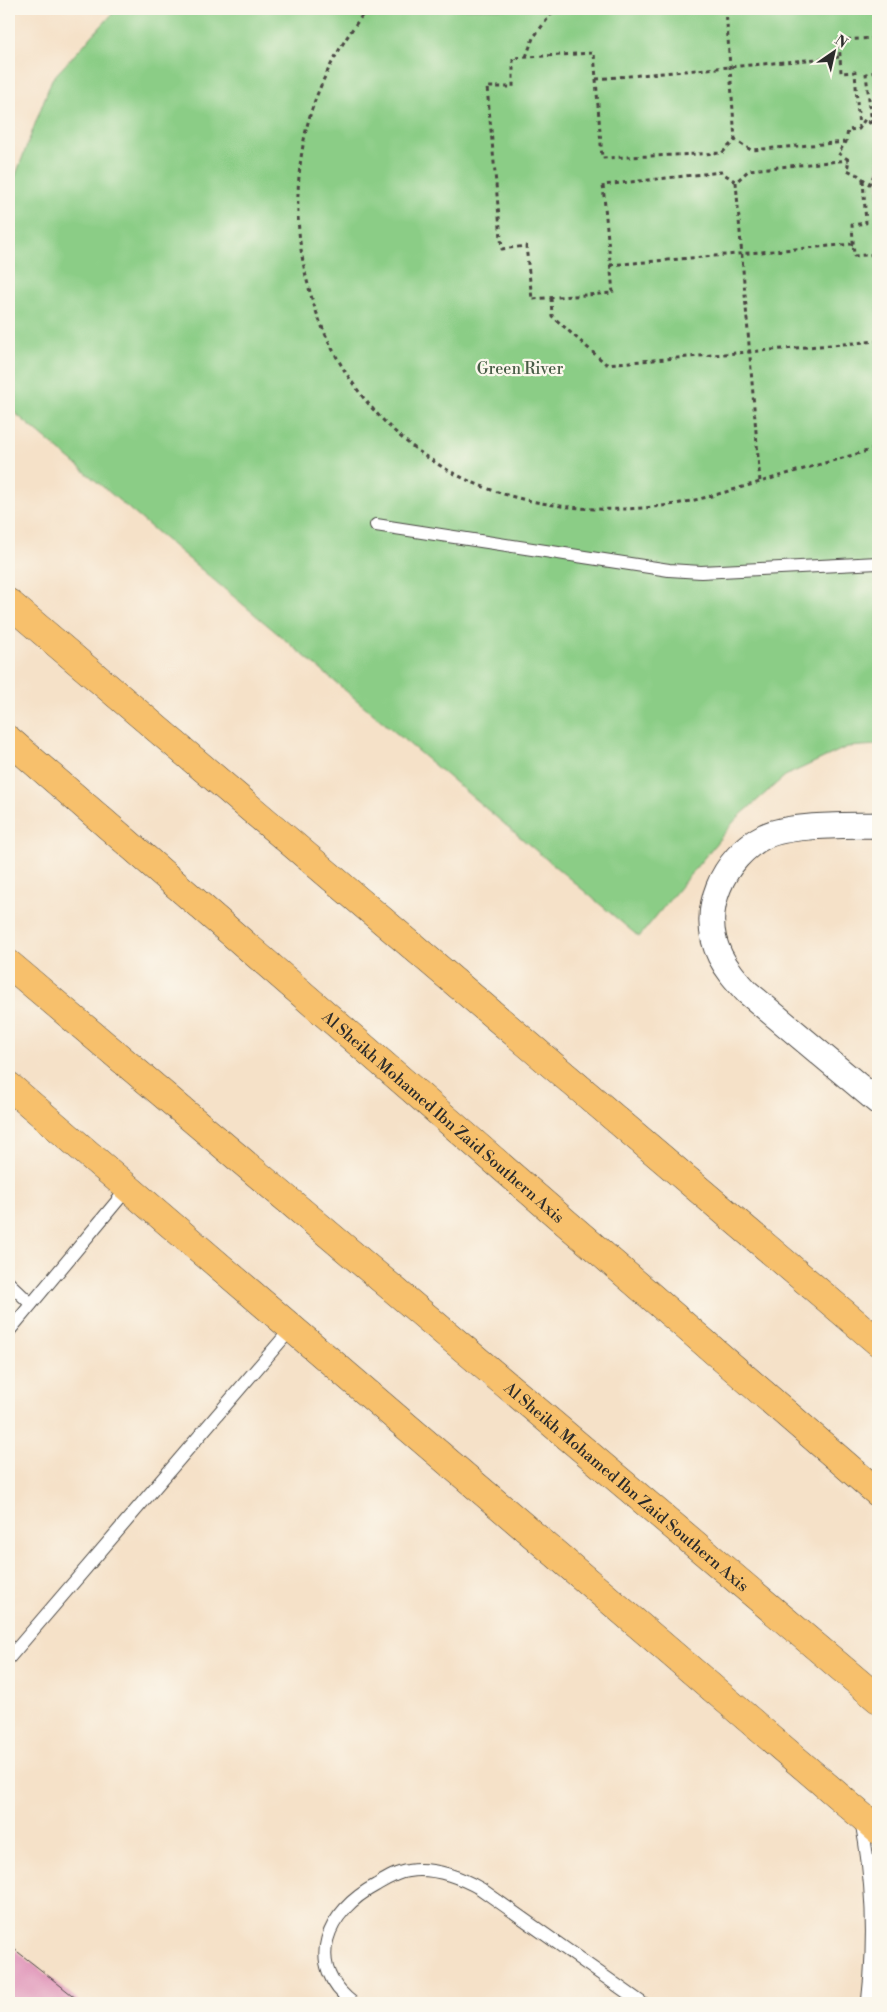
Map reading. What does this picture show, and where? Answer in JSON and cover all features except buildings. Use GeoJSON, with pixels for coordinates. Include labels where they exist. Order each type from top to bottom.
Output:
{"type":"FeatureCollection","features":[{"type":"Feature","properties":{"kind":"main road"},"geometry":{"type":"LineString","coordinates":[[9,603],[878,1342]]}},
{"type":"Feature","properties":{"kind":"main road","name":"Al Sheikh Mohamed Ibn Zaid Southern Axis"},"geometry":{"type":"LineString","coordinates":[[9,740],[878,1493]]}},
{"type":"Feature","properties":{"kind":"main road","name":"Al Sheikh Mohamed Ibn Zaid Southern Axis"},"geometry":{"type":"LineString","coordinates":[[9,964],[878,1699]]}},
{"type":"Feature","properties":{"kind":"main road"},"geometry":{"type":"LineString","coordinates":[[9,1086],[869,1823]]}},
{"type":"Feature","properties":{"kind":"street"},"geometry":{"type":"LineString","coordinates":[[878,825],[788,829],[766,836],[746,848],[730,865],[718,885],[712,916],[712,932],[719,954],[730,975],[747,992],[878,1102]]}},
{"type":"Feature","properties":{"kind":"lane"},"geometry":{"type":"LineString","coordinates":[[376,525],[700,572],[878,563]]}},
{"type":"Feature","properties":{"kind":"lane"},"geometry":{"type":"LineString","coordinates":[[9,1331],[128,1188]]}},
{"type":"Feature","properties":{"kind":"lane"},"geometry":{"type":"LineString","coordinates":[[9,1283],[31,1304]]}},
{"type":"Feature","properties":{"kind":"lane"},"geometry":{"type":"LineString","coordinates":[[9,1658],[292,1329]]}},
{"type":"Feature","properties":{"kind":"lane"},"geometry":{"type":"LineString","coordinates":[[869,1823],[868,1852],[872,1889],[871,1999]]}},
{"type":"Feature","properties":{"kind":"lane"},"geometry":{"type":"LineString","coordinates":[[353,2003],[336,1988],[329,1976],[325,1956],[328,1936],[340,1914],[354,1899],[370,1888],[406,1871],[424,1870],[450,1875],[481,1889],[642,2003]]}},
{"type":"Feature","properties":{"kind":"path"},"geometry":{"type":"LineString","coordinates":[[367,9],[336,54],[312,110],[304,139],[299,176],[298,213],[302,259],[308,287],[320,322],[336,356],[353,384],[396,434],[421,454],[447,471],[475,485],[505,496],[548,504],[593,508],[674,504],[714,496],[878,448]]}},
{"type":"Feature","properties":{"kind":"path"},"geometry":{"type":"LineString","coordinates":[[526,57],[533,38],[555,9]]}},
{"type":"Feature","properties":{"kind":"path"},"geometry":{"type":"LineString","coordinates":[[726,9],[735,140],[722,153],[602,158],[594,53],[513,58],[513,87],[487,87],[502,248],[526,246],[532,299],[612,293],[604,185],[721,172],[736,182]]}},
{"type":"Feature","properties":{"kind":"path"},"geometry":{"type":"LineString","coordinates":[[859,129],[856,72],[841,73],[839,40],[876,38],[878,65]]}},
{"type":"Feature","properties":{"kind":"path"},"geometry":{"type":"LineString","coordinates":[[596,79],[840,57]]}},
{"type":"Feature","properties":{"kind":"path"},"geometry":{"type":"LineString","coordinates":[[872,125],[866,74],[878,71]]}},
{"type":"Feature","properties":{"kind":"path"},"geometry":{"type":"LineString","coordinates":[[848,160],[838,153],[846,142],[848,130],[859,129],[866,119],[872,125],[878,125]]}},
{"type":"Feature","properties":{"kind":"path"},"geometry":{"type":"LineString","coordinates":[[735,140],[751,150],[846,142]]}},
{"type":"Feature","properties":{"kind":"path"},"geometry":{"type":"LineString","coordinates":[[848,160],[847,170],[868,184],[877,172]]}},
{"type":"Feature","properties":{"kind":"path"},"geometry":{"type":"LineString","coordinates":[[736,182],[749,170],[848,160]]}},
{"type":"Feature","properties":{"kind":"path"},"geometry":{"type":"LineString","coordinates":[[877,172],[876,222],[878,222]]}},
{"type":"Feature","properties":{"kind":"path"},"geometry":{"type":"LineString","coordinates":[[863,179],[866,223],[852,225],[854,256],[878,254]]}},
{"type":"Feature","properties":{"kind":"path"},"geometry":{"type":"LineString","coordinates":[[736,182],[760,482]]}},
{"type":"Feature","properties":{"kind":"path"},"geometry":{"type":"LineString","coordinates":[[610,265],[853,244]]}},
{"type":"Feature","properties":{"kind":"path"},"geometry":{"type":"LineString","coordinates":[[551,298],[552,316],[606,364],[878,342]]}},
{"type":"Feature","properties":{"kind":"green space","name":"Green River"},"geometry":{"type":"Polygon","coordinates":[[[117,9],[878,9],[878,745],[847,747],[785,776],[736,819],[639,937],[9,408],[9,193],[52,79],[117,9]]]}}]}
